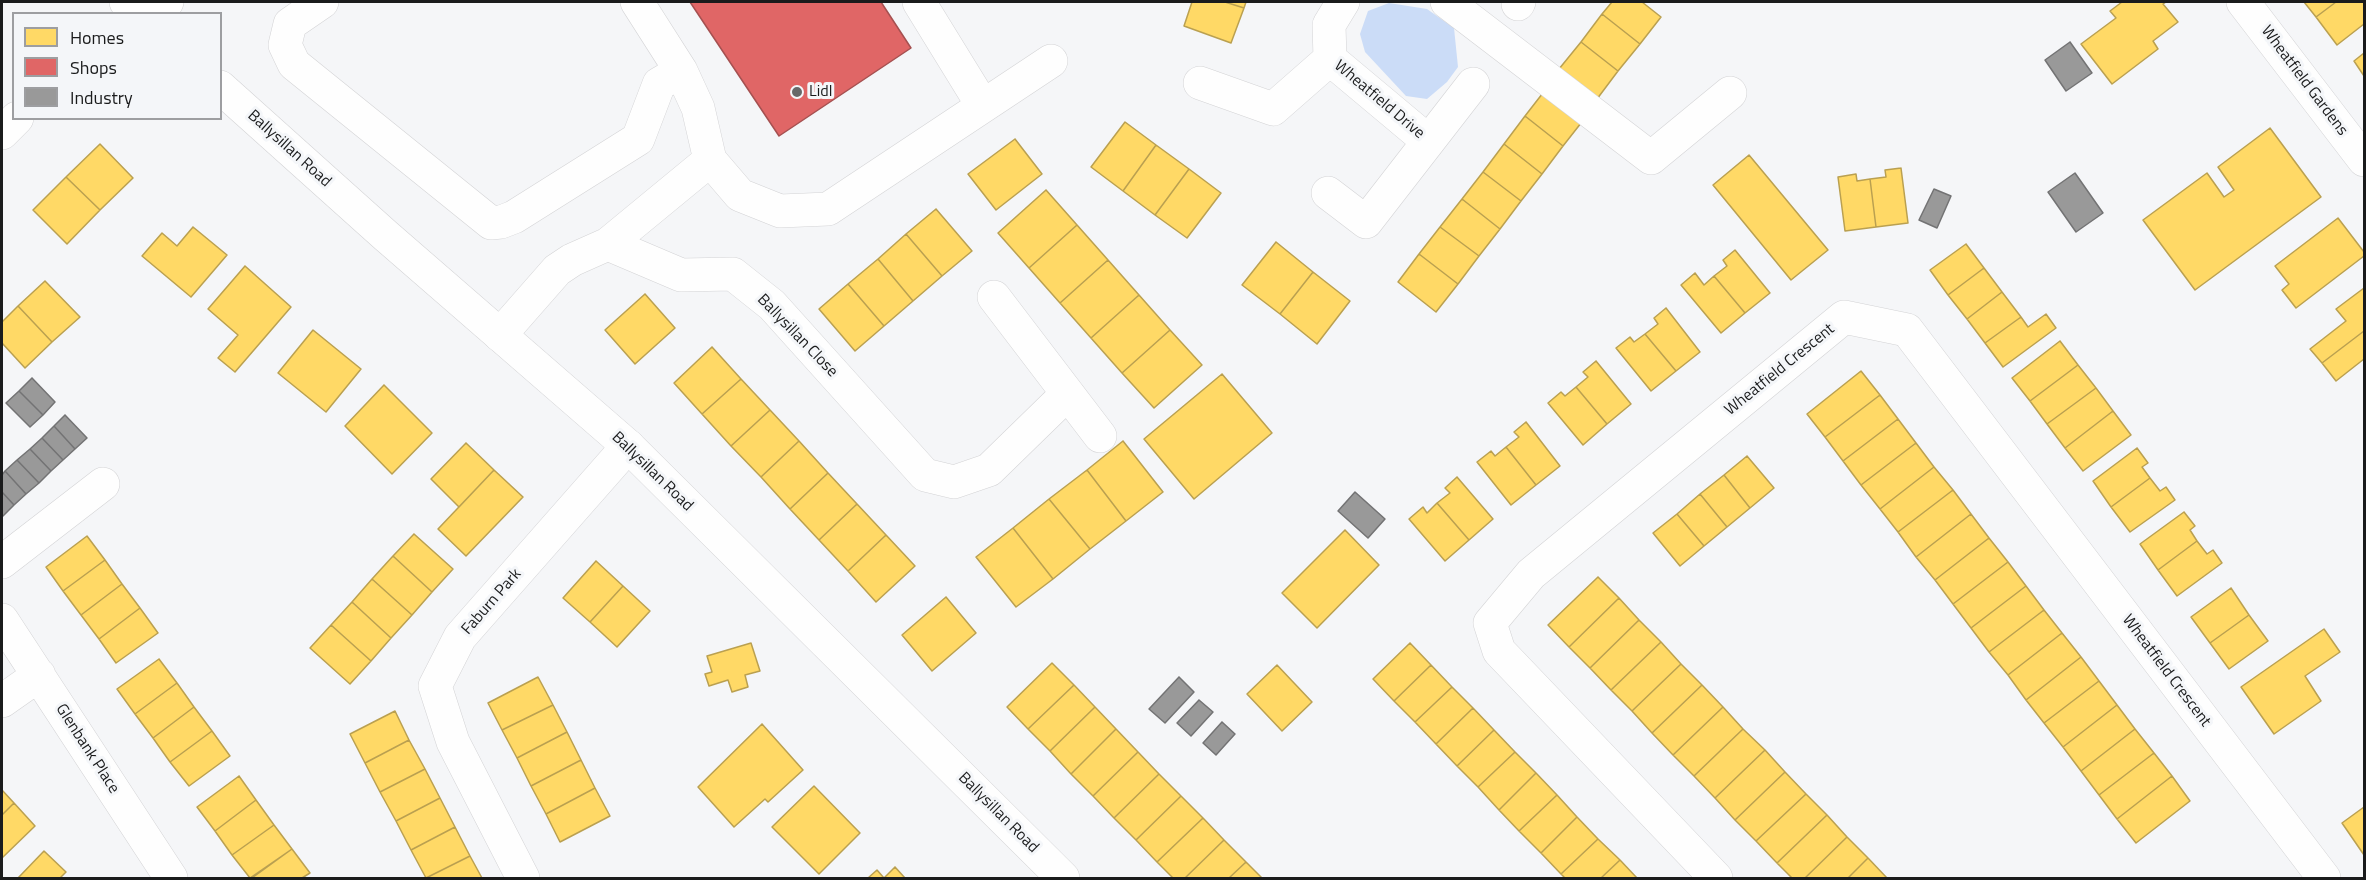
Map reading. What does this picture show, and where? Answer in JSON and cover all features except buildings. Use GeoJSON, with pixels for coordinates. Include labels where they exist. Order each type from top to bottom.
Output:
{"type":"FeatureCollection","features":[{"type":"Feature","properties":{"kind":"main road"},"geometry":{"type":"LineString","coordinates":[[153,12],[167,2]]}},
{"type":"Feature","properties":{"kind":"main road"},"geometry":{"type":"LineString","coordinates":[[322,2],[296,19],[287,32],[285,45],[294,64],[491,223],[514,217],[638,140],[659,84],[681,71]]}},
{"type":"Feature","properties":{"kind":"main road"},"geometry":{"type":"LineString","coordinates":[[637,2],[681,71],[698,108],[710,160],[740,195],[780,211],[828,209],[1051,61]]}},
{"type":"Feature","properties":{"kind":"main road"},"geometry":{"type":"LineString","coordinates":[[918,2],[983,106]]}},
{"type":"Feature","properties":{"kind":"main road","name":"Wheatfield Drive"},"geometry":{"type":"LineString","coordinates":[[1343,2],[1329,25],[1330,59],[1428,141]]}},
{"type":"Feature","properties":{"kind":"main road"},"geometry":{"type":"LineString","coordinates":[[1447,2],[1651,158],[1730,93]]}},
{"type":"Feature","properties":{"kind":"main road","name":"Wheatfield Gardens"},"geometry":{"type":"LineString","coordinates":[[2243,2],[2364,159]]}},
{"type":"Feature","properties":{"kind":"main road","name":"Wheatfield Drive"},"geometry":{"type":"LineString","coordinates":[[1200,82],[1273,109],[1330,59]]}},
{"type":"Feature","properties":{"kind":"main road","name":"Wheatfield Drive"},"geometry":{"type":"LineString","coordinates":[[1328,193],[1366,222],[1473,84]]}},
{"type":"Feature","properties":{"kind":"main road","name":"Ballysillan Road"},"geometry":{"type":"LineString","coordinates":[[222,89],[628,446],[1063,879]]}},
{"type":"Feature","properties":{"kind":"main road"},"geometry":{"type":"LineString","coordinates":[[2,133],[15,120]]}},
{"type":"Feature","properties":{"kind":"main road"},"geometry":{"type":"LineString","coordinates":[[500,335],[557,270],[572,260],[608,244],[710,160]]}},
{"type":"Feature","properties":{"kind":"main road","name":"Ballysillan Close"},"geometry":{"type":"LineString","coordinates":[[608,244],[681,275],[733,274],[772,305],[925,475],[954,482],[989,470],[1067,394]]}},
{"type":"Feature","properties":{"kind":"main road"},"geometry":{"type":"LineString","coordinates":[[994,297],[1100,436]]}},
{"type":"Feature","properties":{"kind":"main road","name":"Wheatfield Crescent"},"geometry":{"type":"LineString","coordinates":[[1716,879],[1499,651],[1490,623],[1531,574],[1844,317],[1907,330],[2324,879]]}},
{"type":"Feature","properties":{"kind":"main road","name":"Faburn Park"},"geometry":{"type":"LineString","coordinates":[[523,879],[453,742],[435,686],[460,637],[628,446]]}},
{"type":"Feature","properties":{"kind":"main road"},"geometry":{"type":"LineString","coordinates":[[2,562],[103,484]]}},
{"type":"Feature","properties":{"kind":"main road","name":"Glenbank Place"},"geometry":{"type":"LineString","coordinates":[[2,620],[171,879]]}},
{"type":"Feature","properties":{"kind":"main road"},"geometry":{"type":"LineString","coordinates":[[2,701],[39,675]]}},
{"type":"Feature","properties":{"kind":"shaded area"},"geometry":{"type":"Polygon","coordinates":[[[1389,3],[1427,9],[1454,28],[1458,67],[1447,82],[1427,99],[1406,96],[1365,52],[1360,34],[1368,11],[1389,3]]]}},
{"type":"Feature","properties":{"kind":"place","name":"Lidl"},"geometry":{"type":"Point","coordinates":[797,92]}}]}
